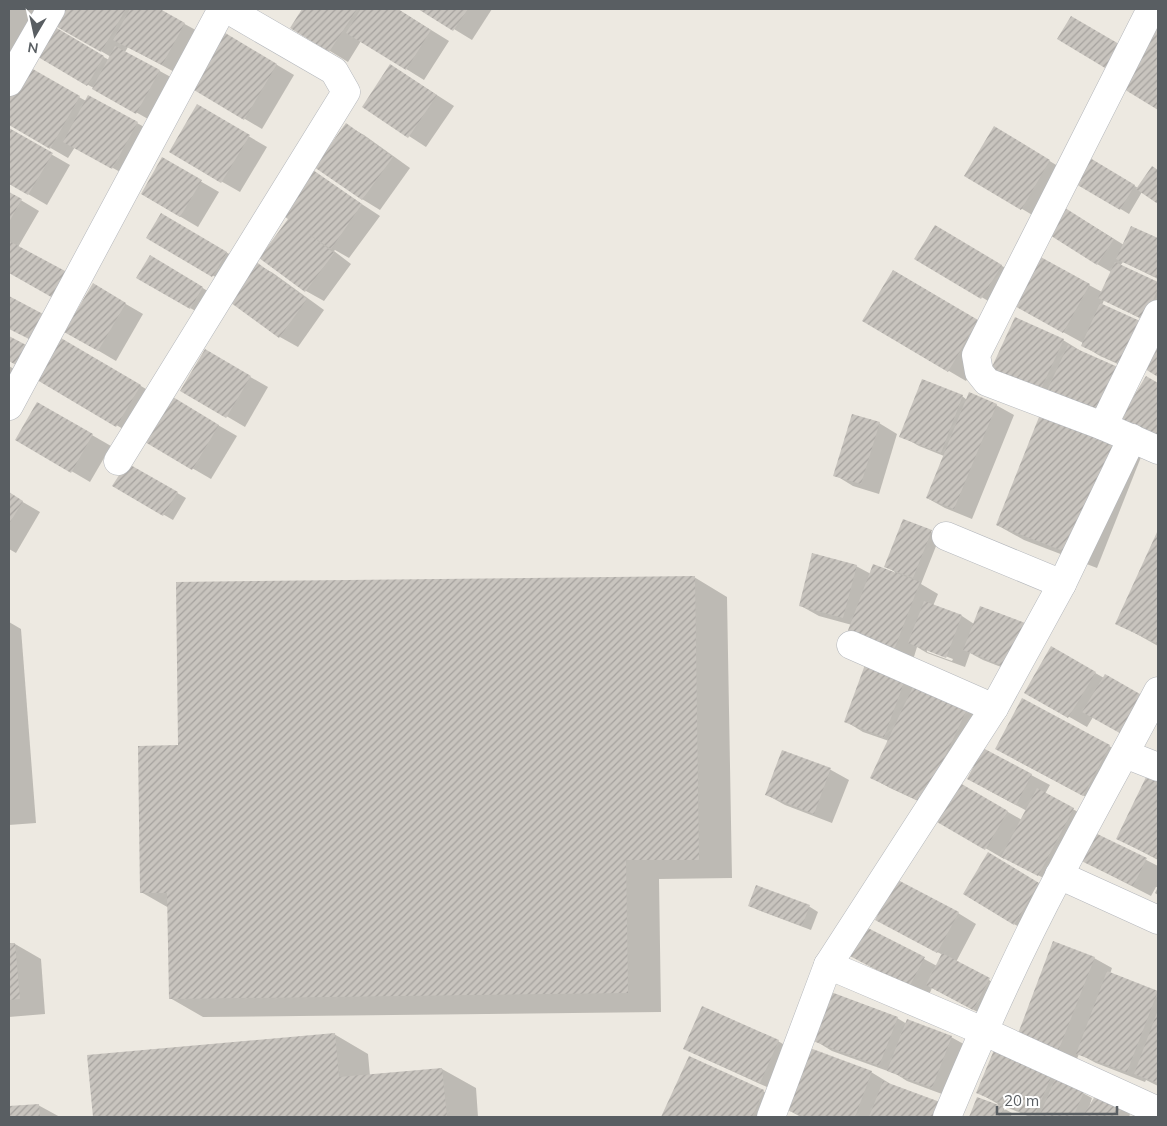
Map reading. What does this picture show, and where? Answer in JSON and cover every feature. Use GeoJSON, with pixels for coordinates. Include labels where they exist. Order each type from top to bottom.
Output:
{"type":"FeatureCollection","features":[{"type":"Feature","properties":{"kind":"street"},"geometry":{"type":"LineString","coordinates":[[9,82],[51,9]]}},
{"type":"Feature","properties":{"kind":"street"},"geometry":{"type":"LineString","coordinates":[[9,406],[222,9]]}},
{"type":"Feature","properties":{"kind":"street"},"geometry":{"type":"LineString","coordinates":[[118,461],[346,92],[334,71],[228,9]]}},
{"type":"Feature","properties":{"kind":"street"},"geometry":{"type":"LineString","coordinates":[[1152,14],[976,355],[979,372],[987,382],[1103,426],[1158,450]]}},
{"type":"Feature","properties":{"kind":"street"},"geometry":{"type":"LineString","coordinates":[[1103,426],[1158,314]]}},
{"type":"Feature","properties":{"kind":"street"},"geometry":{"type":"LineString","coordinates":[[771,1117],[828,965],[994,708],[1062,584],[1132,438]]}},
{"type":"Feature","properties":{"kind":"street"},"geometry":{"type":"LineString","coordinates":[[946,536],[1062,584]]}},
{"type":"Feature","properties":{"kind":"street"},"geometry":{"type":"LineString","coordinates":[[851,645],[994,708]]}},
{"type":"Feature","properties":{"kind":"street"},"geometry":{"type":"LineString","coordinates":[[946,1117],[982,1031],[1059,875],[1158,691]]}},
{"type":"Feature","properties":{"kind":"street"},"geometry":{"type":"LineString","coordinates":[[1125,754],[1158,767]]}},
{"type":"Feature","properties":{"kind":"street"},"geometry":{"type":"LineString","coordinates":[[1059,875],[1158,920]]}},
{"type":"Feature","properties":{"kind":"street"},"geometry":{"type":"LineString","coordinates":[[828,965],[982,1031],[1158,1111]]}},
{"type":"Feature","properties":{"kind":"building"},"geometry":{"type":"Polygon","coordinates":[[[58,9],[126,9],[101,52],[50,23],[58,9]]]}},
{"type":"Feature","properties":{"kind":"building"},"geometry":{"type":"Polygon","coordinates":[[[130,9],[160,9],[185,23],[162,65],[113,40],[130,9]]]}},
{"type":"Feature","properties":{"kind":"building"},"geometry":{"type":"Polygon","coordinates":[[[302,9],[357,9],[329,52],[290,28],[302,9]]]}},
{"type":"Feature","properties":{"kind":"building"},"geometry":{"type":"Polygon","coordinates":[[[361,9],[398,9],[431,30],[406,70],[346,33],[361,9]]]}},
{"type":"Feature","properties":{"kind":"building"},"geometry":{"type":"Polygon","coordinates":[[[418,9],[468,9],[453,31],[418,9]]]}},
{"type":"Feature","properties":{"kind":"building"},"geometry":{"type":"Polygon","coordinates":[[[1071,16],[1119,44],[1105,68],[1057,39],[1071,16]]]}},
{"type":"Feature","properties":{"kind":"building"},"geometry":{"type":"Polygon","coordinates":[[[50,24],[104,56],[87,86],[33,54],[50,24]]]}},
{"type":"Feature","properties":{"kind":"building"},"geometry":{"type":"Polygon","coordinates":[[[1151,24],[1158,28],[1158,110],[1114,83],[1151,24]]]}},
{"type":"Feature","properties":{"kind":"building"},"geometry":{"type":"Polygon","coordinates":[[[222,31],[277,64],[244,120],[189,87],[222,31]]]}},
{"type":"Feature","properties":{"kind":"building"},"geometry":{"type":"Polygon","coordinates":[[[115,46],[160,70],[136,114],[92,89],[115,46]]]}},
{"type":"Feature","properties":{"kind":"building"},"geometry":{"type":"Polygon","coordinates":[[[24,64],[80,96],[50,149],[9,125],[9,90],[24,64]]]}},
{"type":"Feature","properties":{"kind":"building"},"geometry":{"type":"Polygon","coordinates":[[[390,64],[437,95],[408,138],[362,107],[390,64]]]}},
{"type":"Feature","properties":{"kind":"building"},"geometry":{"type":"Polygon","coordinates":[[[88,95],[138,122],[112,169],[63,142],[88,95]]]}},
{"type":"Feature","properties":{"kind":"building"},"geometry":{"type":"Polygon","coordinates":[[[197,104],[250,135],[221,183],[169,152],[197,104]]]}},
{"type":"Feature","properties":{"kind":"building"},"geometry":{"type":"Polygon","coordinates":[[[346,123],[393,157],[362,200],[314,167],[346,123]]]}},
{"type":"Feature","properties":{"kind":"building"},"geometry":{"type":"Polygon","coordinates":[[[994,126],[1050,160],[1021,210],[964,176],[994,126]]]}},
{"type":"Feature","properties":{"kind":"building"},"geometry":{"type":"Polygon","coordinates":[[[9,128],[53,153],[28,195],[9,184],[9,128]]]}},
{"type":"Feature","properties":{"kind":"building"},"geometry":{"type":"Polygon","coordinates":[[[1085,155],[1135,185],[1120,210],[1069,180],[1085,155]]]}},
{"type":"Feature","properties":{"kind":"building"},"geometry":{"type":"Polygon","coordinates":[[[162,157],[202,180],[180,217],[141,194],[162,157]]]}},
{"type":"Feature","properties":{"kind":"building"},"geometry":{"type":"Polygon","coordinates":[[[1152,166],[1158,170],[1158,204],[1136,189],[1152,166]]]}},
{"type":"Feature","properties":{"kind":"building"},"geometry":{"type":"Polygon","coordinates":[[[313,170],[362,204],[331,249],[306,232],[334,253],[305,292],[259,258],[288,219],[282,215],[313,170]]]}},
{"type":"Feature","properties":{"kind":"building"},"geometry":{"type":"Polygon","coordinates":[[[9,192],[22,199],[9,222],[9,192]]]}},
{"type":"Feature","properties":{"kind":"building"},"geometry":{"type":"Polygon","coordinates":[[[1062,206],[1114,239],[1097,265],[1045,232],[1062,206]]]}},
{"type":"Feature","properties":{"kind":"building"},"geometry":{"type":"Polygon","coordinates":[[[161,213],[227,252],[212,277],[146,238],[161,213]]]}},
{"type":"Feature","properties":{"kind":"building"},"geometry":{"type":"Polygon","coordinates":[[[935,225],[1002,265],[981,299],[914,259],[935,225]]]}},
{"type":"Feature","properties":{"kind":"building"},"geometry":{"type":"Polygon","coordinates":[[[1131,226],[1158,238],[1158,278],[1116,259],[1131,226]]]}},
{"type":"Feature","properties":{"kind":"building"},"geometry":{"type":"Polygon","coordinates":[[[9,241],[67,272],[53,298],[9,273],[9,241]]]}},
{"type":"Feature","properties":{"kind":"building"},"geometry":{"type":"Polygon","coordinates":[[[150,255],[203,287],[190,309],[136,278],[150,255]]]}},
{"type":"Feature","properties":{"kind":"building"},"geometry":{"type":"Polygon","coordinates":[[[1037,255],[1090,284],[1063,333],[1011,304],[1037,255]]]}},
{"type":"Feature","properties":{"kind":"building"},"geometry":{"type":"Polygon","coordinates":[[[255,261],[307,299],[279,338],[227,300],[255,261]]]}},
{"type":"Feature","properties":{"kind":"building"},"geometry":{"type":"Polygon","coordinates":[[[1115,262],[1158,282],[1158,289],[1144,320],[1098,298],[1115,262]]]}},
{"type":"Feature","properties":{"kind":"building"},"geometry":{"type":"Polygon","coordinates":[[[893,270],[978,320],[948,372],[862,321],[893,270]]]}},
{"type":"Feature","properties":{"kind":"building"},"geometry":{"type":"Polygon","coordinates":[[[93,283],[126,303],[98,351],[64,332],[93,283]]]}},
{"type":"Feature","properties":{"kind":"building"},"geometry":{"type":"Polygon","coordinates":[[[9,296],[43,314],[29,339],[9,329],[9,296]]]}},
{"type":"Feature","properties":{"kind":"building"},"geometry":{"type":"Polygon","coordinates":[[[1100,303],[1140,321],[1120,364],[1081,346],[1100,303]]]}},
{"type":"Feature","properties":{"kind":"building"},"geometry":{"type":"Polygon","coordinates":[[[1015,317],[1064,339],[1040,391],[991,369],[1015,317]]]}},
{"type":"Feature","properties":{"kind":"building"},"geometry":{"type":"Polygon","coordinates":[[[9,336],[26,345],[16,365],[9,361],[9,336]]]}},
{"type":"Feature","properties":{"kind":"building"},"geometry":{"type":"Polygon","coordinates":[[[61,338],[141,385],[116,427],[37,380],[61,338]]]}},
{"type":"Feature","properties":{"kind":"building"},"geometry":{"type":"Polygon","coordinates":[[[1068,345],[1120,368],[1098,417],[1046,393],[1068,345]]]}},
{"type":"Feature","properties":{"kind":"building"},"geometry":{"type":"Polygon","coordinates":[[[1158,347],[1158,377],[1145,369],[1158,347]]]}},
{"type":"Feature","properties":{"kind":"building"},"geometry":{"type":"Polygon","coordinates":[[[205,349],[251,376],[226,418],[180,391],[205,349]]]}},
{"type":"Feature","properties":{"kind":"building"},"geometry":{"type":"Polygon","coordinates":[[[1146,376],[1158,383],[1158,446],[1118,422],[1146,376]]]}},
{"type":"Feature","properties":{"kind":"building"},"geometry":{"type":"Polygon","coordinates":[[[922,379],[963,395],[941,453],[899,437],[922,379]]]}},
{"type":"Feature","properties":{"kind":"building"},"geometry":{"type":"Polygon","coordinates":[[[969,392],[997,404],[954,509],[926,498],[969,392]]]}},
{"type":"Feature","properties":{"kind":"building"},"geometry":{"type":"Polygon","coordinates":[[[173,397],[219,425],[192,470],[145,442],[173,397]]]}},
{"type":"Feature","properties":{"kind":"building"},"geometry":{"type":"Polygon","coordinates":[[[37,402],[93,434],[71,473],[15,440],[37,402]]]}},
{"type":"Feature","properties":{"kind":"building"},"geometry":{"type":"Polygon","coordinates":[[[1043,407],[1117,436],[1071,554],[996,525],[1043,407]]]}},
{"type":"Feature","properties":{"kind":"building"},"geometry":{"type":"Polygon","coordinates":[[[852,414],[880,422],[861,484],[833,476],[852,414]]]}},
{"type":"Feature","properties":{"kind":"building"},"geometry":{"type":"Polygon","coordinates":[[[127,463],[178,492],[163,516],[112,486],[127,463]]]}},
{"type":"Feature","properties":{"kind":"building"},"geometry":{"type":"Polygon","coordinates":[[[9,492],[23,501],[9,524],[9,492]]]}},
{"type":"Feature","properties":{"kind":"building"},"geometry":{"type":"Polygon","coordinates":[[[903,519],[932,530],[913,578],[884,567],[903,519]]]}},
{"type":"Feature","properties":{"kind":"building"},"geometry":{"type":"Polygon","coordinates":[[[1158,530],[1158,644],[1115,624],[1158,530]]]}},
{"type":"Feature","properties":{"kind":"building"},"geometry":{"type":"Polygon","coordinates":[[[812,553],[857,565],[843,618],[799,606],[812,553]]]}},
{"type":"Feature","properties":{"kind":"building"},"geometry":{"type":"Polygon","coordinates":[[[873,564],[920,582],[894,650],[847,633],[873,564]]]}},
{"type":"Feature","properties":{"kind":"building"},"geometry":{"type":"Polygon","coordinates":[[[695,576],[699,860],[626,860],[628,993],[169,999],[167,893],[140,893],[138,746],[178,745],[176,582],[695,576]]]}},
{"type":"Feature","properties":{"kind":"building"},"geometry":{"type":"Polygon","coordinates":[[[924,601],[962,615],[946,658],[908,643],[924,601]]]}},
{"type":"Feature","properties":{"kind":"building"},"geometry":{"type":"Polygon","coordinates":[[[980,606],[1025,623],[1008,668],[963,650],[980,606]]]}},
{"type":"Feature","properties":{"kind":"building"},"geometry":{"type":"Polygon","coordinates":[[[1051,646],[1096,672],[1068,718],[1024,693],[1051,646]]]}},
{"type":"Feature","properties":{"kind":"building"},"geometry":{"type":"Polygon","coordinates":[[[866,662],[906,677],[884,737],[844,722],[866,662]]]}},
{"type":"Feature","properties":{"kind":"building"},"geometry":{"type":"Polygon","coordinates":[[[1105,674],[1147,698],[1125,736],[1082,712],[1105,674]]]}},
{"type":"Feature","properties":{"kind":"building"},"geometry":{"type":"Polygon","coordinates":[[[917,678],[970,703],[923,803],[870,778],[917,678]]]}},
{"type":"Feature","properties":{"kind":"building"},"geometry":{"type":"Polygon","coordinates":[[[1022,698],[1110,745],[1083,796],[995,749],[1022,698]]]}},
{"type":"Feature","properties":{"kind":"building"},"geometry":{"type":"Polygon","coordinates":[[[983,748],[1032,774],[1016,805],[967,779],[983,748]]]}},
{"type":"Feature","properties":{"kind":"building"},"geometry":{"type":"Polygon","coordinates":[[[782,750],[831,768],[814,814],[765,795],[782,750]]]}},
{"type":"Feature","properties":{"kind":"building"},"geometry":{"type":"Polygon","coordinates":[[[1148,773],[1158,778],[1158,859],[1116,839],[1148,773]]]}},
{"type":"Feature","properties":{"kind":"building"},"geometry":{"type":"Polygon","coordinates":[[[960,783],[1008,811],[985,850],[937,822],[960,783]]]}},
{"type":"Feature","properties":{"kind":"building"},"geometry":{"type":"Polygon","coordinates":[[[1037,788],[1074,808],[1038,876],[1001,857],[1037,788]]]}},
{"type":"Feature","properties":{"kind":"building"},"geometry":{"type":"Polygon","coordinates":[[[1087,829],[1147,858],[1133,886],[1073,857],[1087,829]]]}},
{"type":"Feature","properties":{"kind":"building"},"geometry":{"type":"Polygon","coordinates":[[[988,852],[1039,883],[1014,925],[963,894],[988,852]]]}},
{"type":"Feature","properties":{"kind":"building"},"geometry":{"type":"Polygon","coordinates":[[[896,879],[959,912],[937,953],[875,920],[896,879]]]}},
{"type":"Feature","properties":{"kind":"building"},"geometry":{"type":"Polygon","coordinates":[[[756,885],[810,905],[802,926],[748,906],[756,885]]]}},
{"type":"Feature","properties":{"kind":"building"},"geometry":{"type":"Polygon","coordinates":[[[862,925],[925,957],[909,987],[846,954],[862,925]]]}},
{"type":"Feature","properties":{"kind":"building"},"geometry":{"type":"Polygon","coordinates":[[[1053,941],[1095,957],[1057,1054],[1016,1039],[1053,941]]]}},
{"type":"Feature","properties":{"kind":"building"},"geometry":{"type":"Polygon","coordinates":[[[9,943],[15,943],[20,999],[9,1000],[9,943]]]}},
{"type":"Feature","properties":{"kind":"building"},"geometry":{"type":"Polygon","coordinates":[[[942,953],[990,978],[973,1010],[926,985],[942,953]]]}},
{"type":"Feature","properties":{"kind":"building"},"geometry":{"type":"Polygon","coordinates":[[[1107,971],[1158,991],[1127,1072],[1076,1054],[1107,971]]]}},
{"type":"Feature","properties":{"kind":"building"},"geometry":{"type":"Polygon","coordinates":[[[831,992],[898,1017],[879,1066],[813,1041],[831,992]]]}},
{"type":"Feature","properties":{"kind":"building"},"geometry":{"type":"Polygon","coordinates":[[[702,1006],[779,1040],[760,1083],[683,1049],[702,1006]]]}},
{"type":"Feature","properties":{"kind":"building"},"geometry":{"type":"Polygon","coordinates":[[[1158,1010],[1158,1083],[1134,1074],[1158,1010]]]}},
{"type":"Feature","properties":{"kind":"building"},"geometry":{"type":"Polygon","coordinates":[[[907,1019],[952,1036],[932,1088],[887,1071],[907,1019]]]}},
{"type":"Feature","properties":{"kind":"building"},"geometry":{"type":"Polygon","coordinates":[[[335,1033],[339,1077],[442,1068],[447,1117],[93,1117],[87,1055],[335,1033]]]}},
{"type":"Feature","properties":{"kind":"building"},"geometry":{"type":"Polygon","coordinates":[[[810,1048],[872,1071],[855,1117],[805,1117],[787,1110],[810,1048]]]}},
{"type":"Feature","properties":{"kind":"building"},"geometry":{"type":"Polygon","coordinates":[[[994,1050],[1052,1075],[1034,1117],[976,1093],[994,1050]]]}},
{"type":"Feature","properties":{"kind":"building"},"geometry":{"type":"Polygon","coordinates":[[[689,1056],[764,1090],[752,1117],[661,1117],[689,1056]]]}},
{"type":"Feature","properties":{"kind":"building"},"geometry":{"type":"Polygon","coordinates":[[[1055,1079],[1084,1092],[1073,1117],[1039,1117],[1055,1079]]]}},
{"type":"Feature","properties":{"kind":"building"},"geometry":{"type":"Polygon","coordinates":[[[883,1081],[940,1102],[934,1117],[869,1117],[883,1081]]]}},
{"type":"Feature","properties":{"kind":"building"},"geometry":{"type":"Polygon","coordinates":[[[1097,1093],[1122,1108],[1117,1117],[1082,1117],[1097,1093]]]}},
{"type":"Feature","properties":{"kind":"building"},"geometry":{"type":"Polygon","coordinates":[[[977,1097],[1004,1107],[1000,1117],[969,1117],[977,1097]]]}},
{"type":"Feature","properties":{"kind":"building"},"geometry":{"type":"Polygon","coordinates":[[[39,1104],[40,1117],[9,1117],[9,1106],[39,1104]]]}}]}
